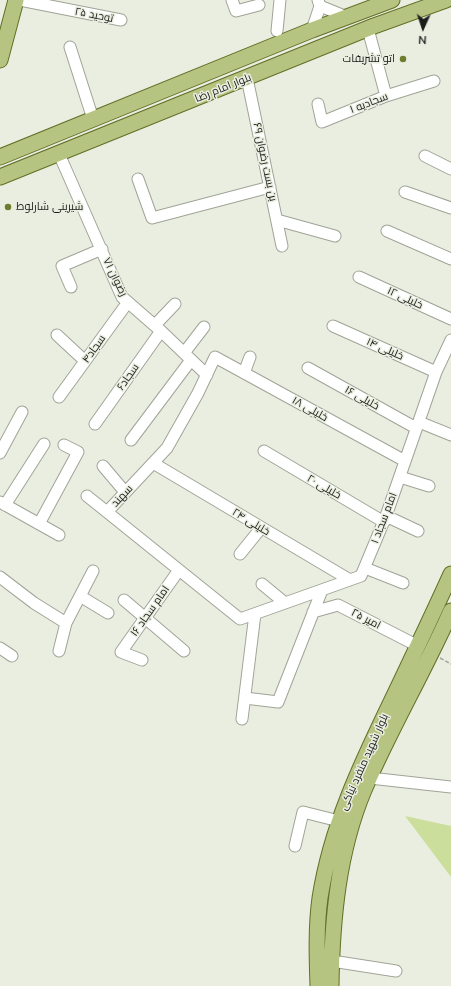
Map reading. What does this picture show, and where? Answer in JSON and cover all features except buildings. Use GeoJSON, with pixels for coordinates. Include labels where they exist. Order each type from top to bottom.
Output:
{"type":"FeatureCollection","features":[{"type":"Feature","properties":{"kind":"main road"},"geometry":{"type":"LineString","coordinates":[[0,60],[16,0]]}},
{"type":"Feature","properties":{"kind":"main road","name":"بلوار امام رضا"},"geometry":{"type":"LineString","coordinates":[[0,156],[312,30],[392,0]]}},
{"type":"Feature","properties":{"kind":"main road","name":"بلوار امام رضا"},"geometry":{"type":"LineString","coordinates":[[0,177],[368,29],[446,0]]}},
{"type":"Feature","properties":{"kind":"main road","name":"بلوار شهید منفرد نیاکی"},"geometry":{"type":"LineString","coordinates":[[331,986],[332,938],[337,894],[345,852],[364,792],[425,650],[451,574]]}},
{"type":"Feature","properties":{"kind":"main road","name":"بلوار شهید منفرد نیاکی"},"geometry":{"type":"LineString","coordinates":[[318,986],[317,938],[320,899],[328,858],[339,821],[356,776],[425,650],[447,630],[451,611]]}},
{"type":"Feature","properties":{"kind":"street","name":"توحید ۲۵"},"geometry":{"type":"LineString","coordinates":[[20,0],[121,20]]}},
{"type":"Feature","properties":{"kind":"street"},"geometry":{"type":"LineString","coordinates":[[232,0],[236,11],[259,5]]}},
{"type":"Feature","properties":{"kind":"street"},"geometry":{"type":"LineString","coordinates":[[277,32],[280,0]]}},
{"type":"Feature","properties":{"kind":"street"},"geometry":{"type":"LineString","coordinates":[[312,30],[319,3],[347,17]]}},
{"type":"Feature","properties":{"kind":"street"},"geometry":{"type":"LineString","coordinates":[[368,29],[386,96]]}},
{"type":"Feature","properties":{"kind":"street"},"geometry":{"type":"LineString","coordinates":[[70,47],[93,119]]}},
{"type":"Feature","properties":{"kind":"street","name":"بن بست رضوان ۶۹"},"geometry":{"type":"LineString","coordinates":[[247,78],[282,246]]}},
{"type":"Feature","properties":{"kind":"street","name":"سجادیه ۱"},"geometry":{"type":"LineString","coordinates":[[318,104],[322,122],[386,96],[434,81]]}},
{"type":"Feature","properties":{"kind":"street","name":"رضوان ۷۱"},"geometry":{"type":"LineString","coordinates":[[59,154],[122,297],[158,328],[207,376]]}},
{"type":"Feature","properties":{"kind":"street"},"geometry":{"type":"LineString","coordinates":[[425,156],[451,169]]}},
{"type":"Feature","properties":{"kind":"street"},"geometry":{"type":"LineString","coordinates":[[138,179],[152,218],[270,187]]}},
{"type":"Feature","properties":{"kind":"street"},"geometry":{"type":"LineString","coordinates":[[405,192],[451,208]]}},
{"type":"Feature","properties":{"kind":"street"},"geometry":{"type":"LineString","coordinates":[[277,220],[335,236]]}},
{"type":"Feature","properties":{"kind":"street"},"geometry":{"type":"LineString","coordinates":[[387,231],[451,259]]}},
{"type":"Feature","properties":{"kind":"street"},"geometry":{"type":"LineString","coordinates":[[71,287],[62,266],[102,249]]}},
{"type":"Feature","properties":{"kind":"street","name":"خلیلی ۱۲"},"geometry":{"type":"LineString","coordinates":[[359,277],[451,319]]}},
{"type":"Feature","properties":{"kind":"street","name":"سجاد۴"},"geometry":{"type":"LineString","coordinates":[[59,397],[128,302]]}},
{"type":"Feature","properties":{"kind":"street","name":"سجاد۶"},"geometry":{"type":"LineString","coordinates":[[95,424],[175,304]]}},
{"type":"Feature","properties":{"kind":"street","name":"خلیلی ۱۴"},"geometry":{"type":"LineString","coordinates":[[334,326],[436,372]]}},
{"type":"Feature","properties":{"kind":"street"},"geometry":{"type":"LineString","coordinates":[[131,440],[204,328]]}},
{"type":"Feature","properties":{"kind":"street"},"geometry":{"type":"LineString","coordinates":[[57,335],[85,361]]}},
{"type":"Feature","properties":{"kind":"street","name":"امام سجاد ۱"},"geometry":{"type":"LineString","coordinates":[[240,619],[361,576],[385,519],[436,372],[446,361],[451,340]]}},
{"type":"Feature","properties":{"kind":"street","name":"سهند"},"geometry":{"type":"LineString","coordinates":[[215,357],[207,376],[167,448],[107,512],[240,619]]}},
{"type":"Feature","properties":{"kind":"street","name":"خلیلی ۱۸"},"geometry":{"type":"LineString","coordinates":[[215,357],[405,461]]}},
{"type":"Feature","properties":{"kind":"street"},"geometry":{"type":"LineString","coordinates":[[244,372],[250,357]]}},
{"type":"Feature","properties":{"kind":"street","name":"خلیلی ۱۶"},"geometry":{"type":"LineString","coordinates":[[308,368],[418,425],[451,435]]}},
{"type":"Feature","properties":{"kind":"street"},"geometry":{"type":"LineString","coordinates":[[0,453],[5,430],[22,412]]}},
{"type":"Feature","properties":{"kind":"street"},"geometry":{"type":"LineString","coordinates":[[44,444],[3,504],[59,535]]}},
{"type":"Feature","properties":{"kind":"street"},"geometry":{"type":"LineString","coordinates":[[39,524],[78,452],[64,445]]}},
{"type":"Feature","properties":{"kind":"street","name":"خلیلی ۲۰"},"geometry":{"type":"LineString","coordinates":[[264,451],[385,519],[418,531]]}},
{"type":"Feature","properties":{"kind":"street","name":"خلیلی ۲۴"},"geometry":{"type":"LineString","coordinates":[[153,463],[350,580]]}},
{"type":"Feature","properties":{"kind":"street"},"geometry":{"type":"LineString","coordinates":[[103,466],[125,492]]}},
{"type":"Feature","properties":{"kind":"street"},"geometry":{"type":"LineString","coordinates":[[400,477],[429,486]]}},
{"type":"Feature","properties":{"kind":"street"},"geometry":{"type":"LineString","coordinates":[[86,496],[107,512]]}},
{"type":"Feature","properties":{"kind":"street"},"geometry":{"type":"LineString","coordinates":[[240,554],[262,528]]}},
{"type":"Feature","properties":{"kind":"street"},"geometry":{"type":"LineString","coordinates":[[365,568],[403,583]]}},
{"type":"Feature","properties":{"kind":"street","name":"امام سجاد ۱۶"},"geometry":{"type":"LineString","coordinates":[[142,660],[121,652],[180,570]]}},
{"type":"Feature","properties":{"kind":"street"},"geometry":{"type":"LineString","coordinates":[[59,651],[66,623],[93,571]]}},
{"type":"Feature","properties":{"kind":"street"},"geometry":{"type":"LineString","coordinates":[[0,576],[34,603],[66,623]]}},
{"type":"Feature","properties":{"kind":"street"},"geometry":{"type":"LineString","coordinates":[[262,584],[285,603]]}},
{"type":"Feature","properties":{"kind":"street"},"geometry":{"type":"LineString","coordinates":[[245,698],[278,702],[322,590]]}},
{"type":"Feature","properties":{"kind":"street"},"geometry":{"type":"LineString","coordinates":[[80,596],[108,613]]}},
{"type":"Feature","properties":{"kind":"street"},"geometry":{"type":"LineString","coordinates":[[124,600],[184,651]]}},
{"type":"Feature","properties":{"kind":"street","name":"امیر ۲۵"},"geometry":{"type":"LineString","coordinates":[[313,612],[338,605],[425,650]]}},
{"type":"Feature","properties":{"kind":"street"},"geometry":{"type":"LineString","coordinates":[[242,719],[255,614]]}},
{"type":"Feature","properties":{"kind":"street"},"geometry":{"type":"LineString","coordinates":[[0,648],[12,656]]}},
{"type":"Feature","properties":{"kind":"street"},"geometry":{"type":"LineString","coordinates":[[370,778],[451,787]]}},
{"type":"Feature","properties":{"kind":"street"},"geometry":{"type":"LineString","coordinates":[[295,846],[303,812],[339,821]]}},
{"type":"Feature","properties":{"kind":"street"},"geometry":{"type":"LineString","coordinates":[[332,962],[396,971]]}},
{"type":"Feature","properties":{"kind":"green space"},"geometry":{"type":"Polygon","coordinates":[[[405,816],[451,826],[451,877],[405,816]]]}},
{"type":"Feature","properties":{"kind":"place","name":"اتو تشریفات"},"geometry":{"type":"Point","coordinates":[403,59]}},
{"type":"Feature","properties":{"kind":"place","name":"شیرینی شارلوط"},"geometry":{"type":"Point","coordinates":[8,207]}}]}
